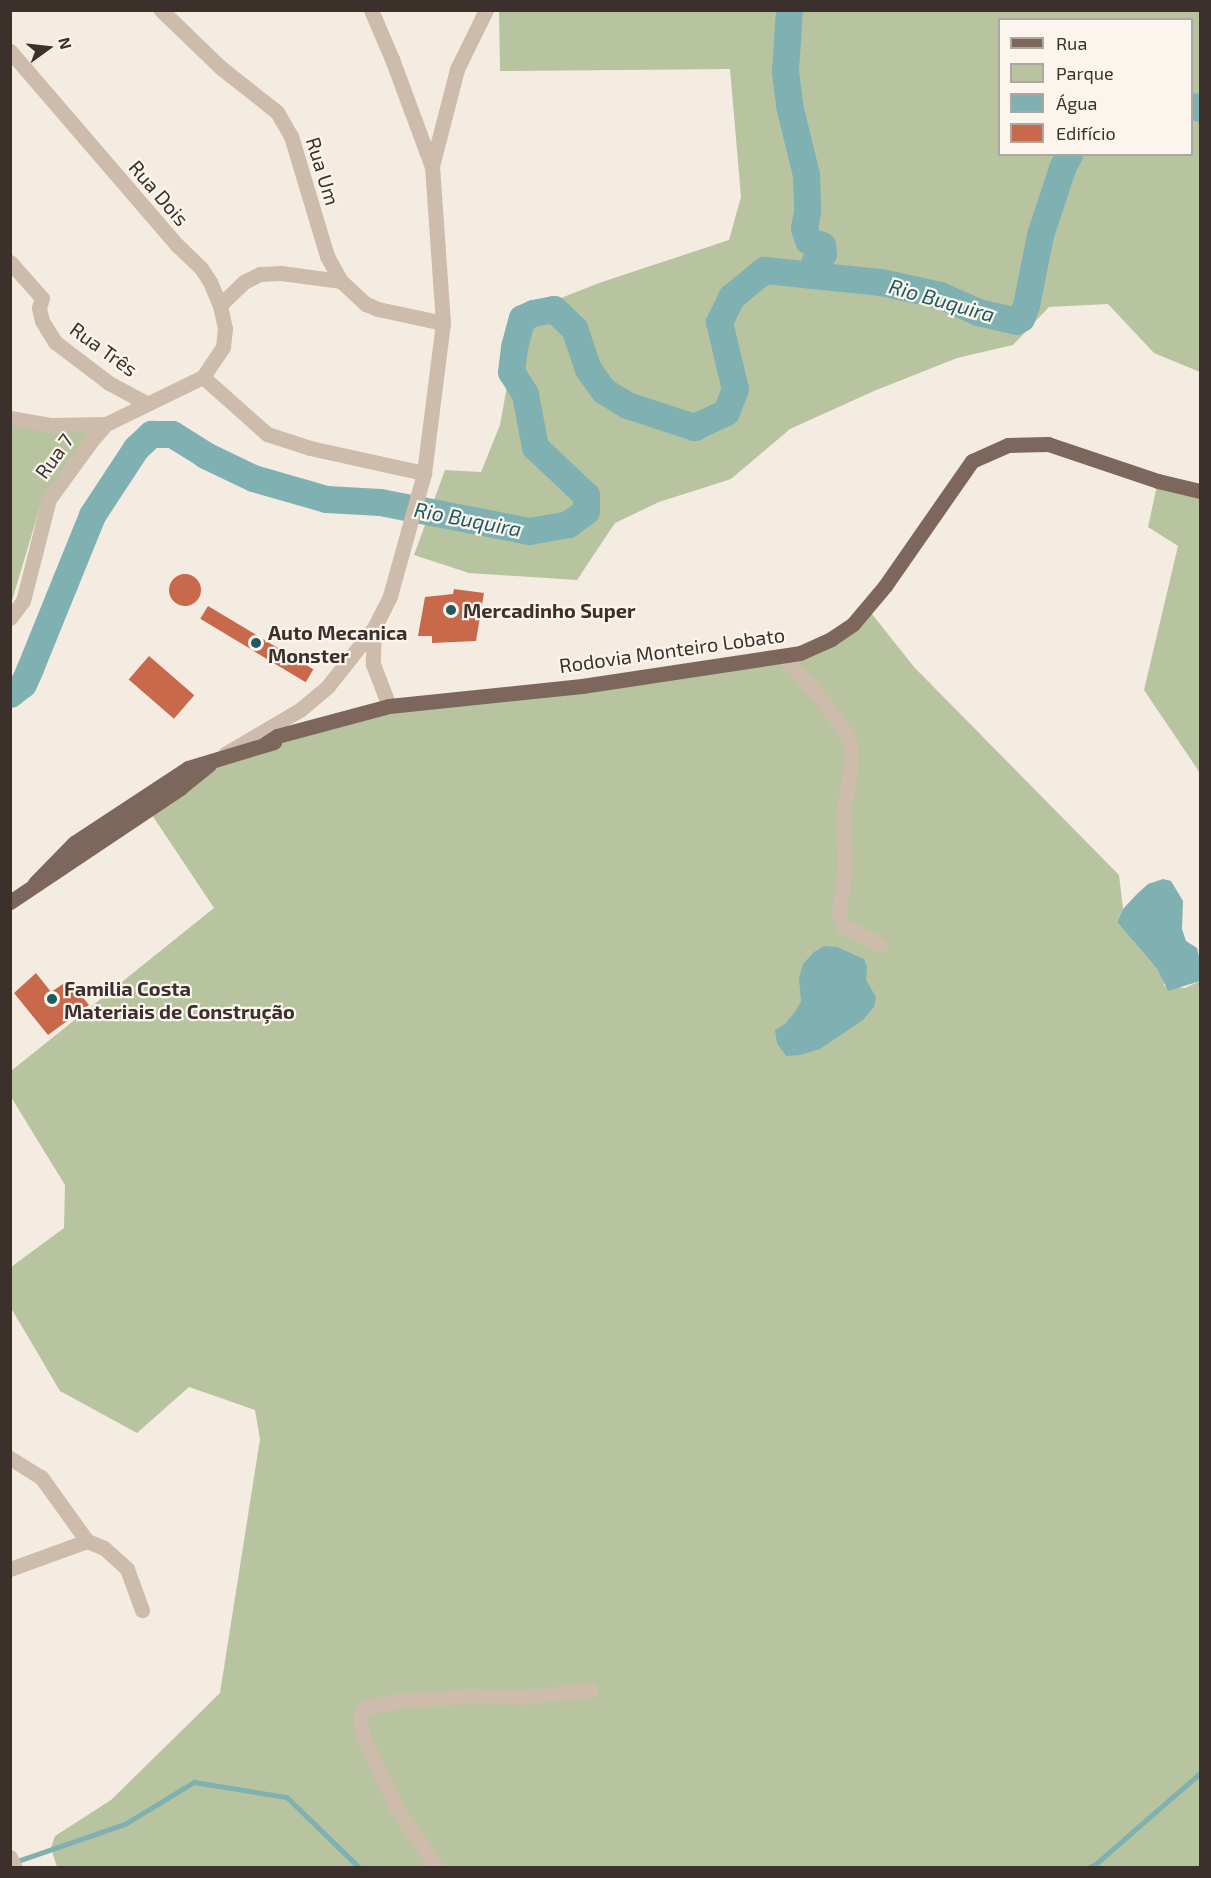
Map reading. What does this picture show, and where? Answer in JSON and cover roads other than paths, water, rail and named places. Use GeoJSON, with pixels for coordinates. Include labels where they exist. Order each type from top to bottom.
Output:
{"type":"FeatureCollection","features":[{"type":"Feature","properties":{"kind":"main road","name":"Rodovia Monteiro Lobato"},"geometry":{"type":"LineString","coordinates":[[10,902],[35,883],[180,788],[217,758],[266,743],[277,736],[389,706],[582,686],[783,656],[800,653],[831,639],[853,624],[885,586],[972,460],[990,451],[1008,445],[1048,444],[1158,481],[1192,491],[1200,491]]}},
{"type":"Feature","properties":{"kind":"street","name":"Rua Um"},"geometry":{"type":"LineString","coordinates":[[161,10],[220,67],[277,112],[291,136],[327,256],[341,281],[366,304],[378,309],[443,323]]}},
{"type":"Feature","properties":{"kind":"street"},"geometry":{"type":"LineString","coordinates":[[217,758],[301,709],[328,686],[374,628],[390,596],[424,473],[443,323],[432,167],[392,59],[371,10]]}},
{"type":"Feature","properties":{"kind":"street"},"geometry":{"type":"LineString","coordinates":[[432,167],[457,69],[486,10]]}},
{"type":"Feature","properties":{"kind":"street","name":"Rua Dois"},"geometry":{"type":"LineString","coordinates":[[10,51],[161,228],[201,268],[220,305],[225,328],[223,346],[203,377]]}},
{"type":"Feature","properties":{"kind":"street","name":"Rua Três"},"geometry":{"type":"LineString","coordinates":[[10,262],[42,298],[39,308],[42,321],[55,342],[110,383],[148,404]]}},
{"type":"Feature","properties":{"kind":"street"},"geometry":{"type":"LineString","coordinates":[[220,305],[244,282],[260,274],[300,274],[341,281]]}},
{"type":"Feature","properties":{"kind":"street"},"geometry":{"type":"LineString","coordinates":[[203,377],[267,434],[310,448],[424,473]]}},
{"type":"Feature","properties":{"kind":"street","name":"Rua 7"},"geometry":{"type":"LineString","coordinates":[[10,618],[23,601],[49,499],[106,424],[203,377]]}},
{"type":"Feature","properties":{"kind":"street"},"geometry":{"type":"LineString","coordinates":[[10,417],[51,425],[106,424]]}},
{"type":"Feature","properties":{"kind":"street"},"geometry":{"type":"LineString","coordinates":[[374,628],[373,664],[389,706]]}},
{"type":"Feature","properties":{"kind":"street"},"geometry":{"type":"LineString","coordinates":[[783,656],[822,700],[847,735],[851,748],[843,814],[845,865],[839,914],[843,926],[880,944]]}},
{"type":"Feature","properties":{"kind":"street"},"geometry":{"type":"LineString","coordinates":[[10,1458],[41,1477],[87,1541],[104,1548],[127,1569],[135,1585],[142,1610]]}},
{"type":"Feature","properties":{"kind":"street"},"geometry":{"type":"LineString","coordinates":[[10,1569],[87,1541]]}},
{"type":"Feature","properties":{"kind":"street"},"geometry":{"type":"LineString","coordinates":[[437,1868],[397,1809],[363,1737],[360,1725],[362,1711],[365,1707],[398,1701],[467,1696],[524,1697],[591,1690]]}},
{"type":"Feature","properties":{"kind":"street"},"geometry":{"type":"LineString","coordinates":[[10,1857],[15,1867]]}},
{"type":"Feature","properties":{"kind":"water"},"geometry":{"type":"Polygon","coordinates":[[[1163,879],[1171,881],[1183,901],[1182,929],[1186,941],[1197,948],[1200,960],[1200,981],[1168,991],[1158,970],[1117,922],[1123,909],[1136,895],[1148,884],[1163,879]]]}},
{"type":"Feature","properties":{"kind":"water"},"geometry":{"type":"Polygon","coordinates":[[[824,946],[837,947],[864,959],[867,966],[866,980],[876,997],[874,1007],[863,1020],[820,1049],[800,1055],[786,1056],[777,1043],[775,1030],[785,1024],[801,1001],[799,978],[803,964],[814,952],[824,946]]]}},
{"type":"Feature","properties":{"kind":"waterway"},"geometry":{"type":"LineString","coordinates":[[789,10],[785,71],[789,105],[806,175],[807,211],[804,228],[808,240],[822,245],[823,254],[816,259],[809,275]]}},
{"type":"Feature","properties":{"kind":"waterway","name":"Rio Buquira"},"geometry":{"type":"LineString","coordinates":[[1193,106],[1200,108]]}},
{"type":"Feature","properties":{"kind":"waterway","name":"Rio Buquira"},"geometry":{"type":"LineString","coordinates":[[10,694],[23,684],[92,515],[136,448],[151,434],[172,434],[205,455],[253,478],[326,499],[380,502],[529,531],[568,524],[586,511],[586,495],[535,447],[525,394],[511,372],[514,347],[522,318],[533,313],[554,309],[574,328],[588,369],[604,391],[627,405],[694,427],[726,412],[735,389],[719,322],[731,297],[764,270],[881,282],[940,295],[978,312],[1016,321],[1021,318],[1026,305],[1040,235],[1068,156]]}},
{"type":"Feature","properties":{"kind":"waterway"},"geometry":{"type":"LineString","coordinates":[[1088,1868],[1097,1863],[1200,1773]]}},
{"type":"Feature","properties":{"kind":"waterway"},"geometry":{"type":"LineString","coordinates":[[15,1862],[125,1824],[194,1782],[287,1797],[360,1868]]}},
{"type":"Feature","properties":{"kind":"place","name":"Mercadinho Super"},"geometry":{"type":"Point","coordinates":[451,610]}},
{"type":"Feature","properties":{"kind":"place","name":"Auto Mecanica Monster"},"geometry":{"type":"Point","coordinates":[256,643]}},
{"type":"Feature","properties":{"kind":"place","name":"Familia Costa Materiais de Construção"},"geometry":{"type":"Point","coordinates":[52,999]}}]}
